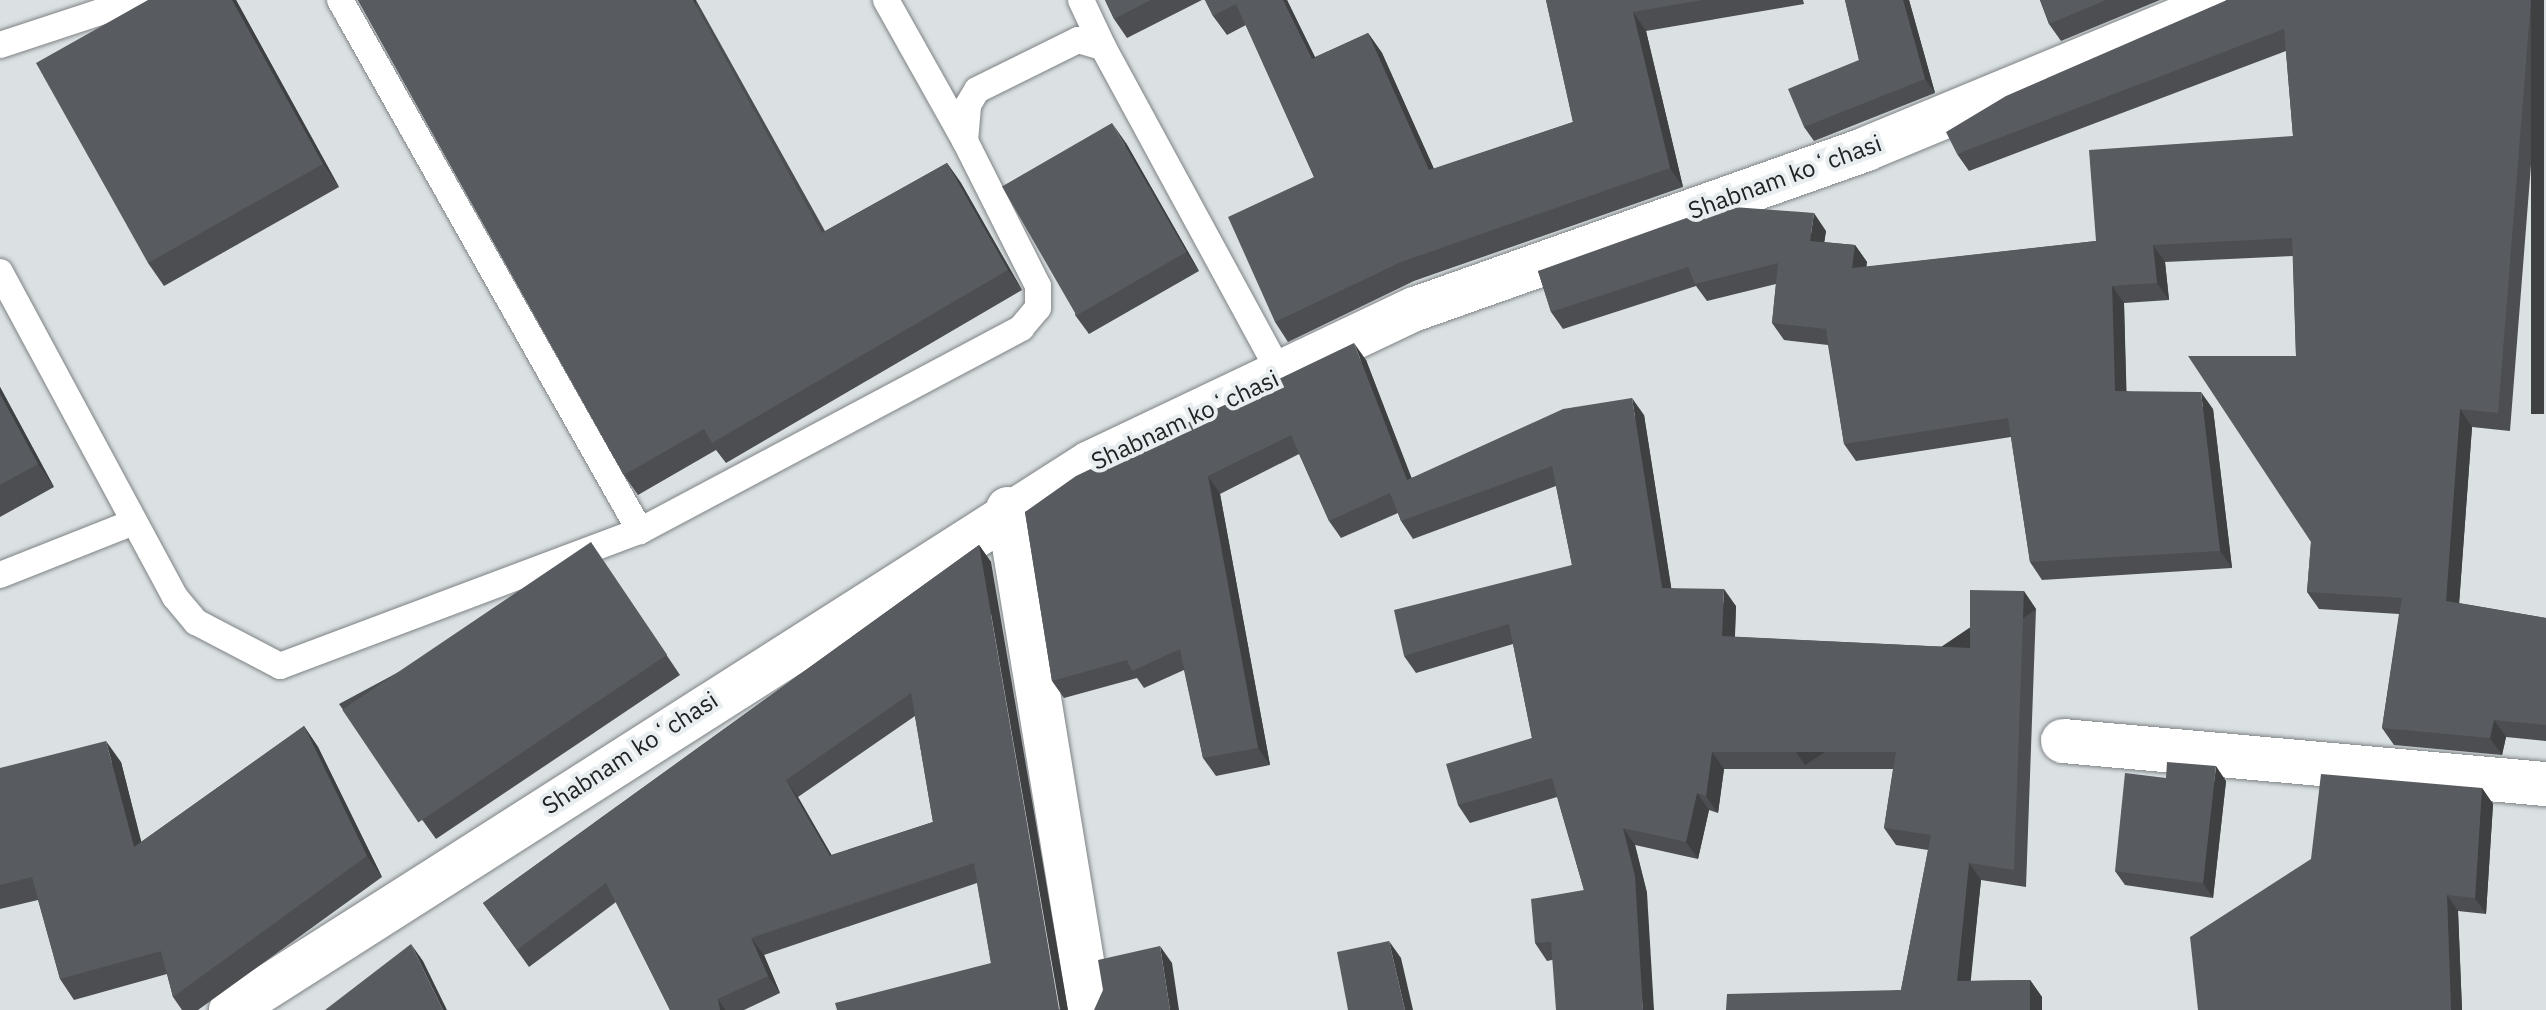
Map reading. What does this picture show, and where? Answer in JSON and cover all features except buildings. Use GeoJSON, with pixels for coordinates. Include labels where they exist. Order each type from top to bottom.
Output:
{"type":"FeatureCollection","features":[{"type":"Feature","properties":{"kind":"street","name":"Shabnam koʻchasi"},"geometry":{"type":"LineString","coordinates":[[231,1010],[1008,509],[1415,309],[1866,149],[2225,0]]}},
{"type":"Feature","properties":{"kind":"street"},"geometry":{"type":"LineString","coordinates":[[1008,509],[1090,1010]]}},
{"type":"Feature","properties":{"kind":"street"},"geometry":{"type":"LineString","coordinates":[[2063,741],[2546,784]]}},
{"type":"Feature","properties":{"kind":"lane"},"geometry":{"type":"LineString","coordinates":[[0,45],[137,0]]}},
{"type":"Feature","properties":{"kind":"lane"},"geometry":{"type":"LineString","coordinates":[[340,0],[640,531]]}},
{"type":"Feature","properties":{"kind":"lane"},"geometry":{"type":"LineString","coordinates":[[0,272],[134,522],[196,622],[280,666],[640,531],[1031,319],[1038,286],[965,141],[886,0]]}},
{"type":"Feature","properties":{"kind":"lane"},"geometry":{"type":"LineString","coordinates":[[1081,0],[1103,47],[1281,375]]}},
{"type":"Feature","properties":{"kind":"lane"},"geometry":{"type":"LineString","coordinates":[[965,141],[968,105],[977,90],[1078,40],[1103,47]]}},
{"type":"Feature","properties":{"kind":"lane"},"geometry":{"type":"LineString","coordinates":[[0,575],[134,522]]}}]}
